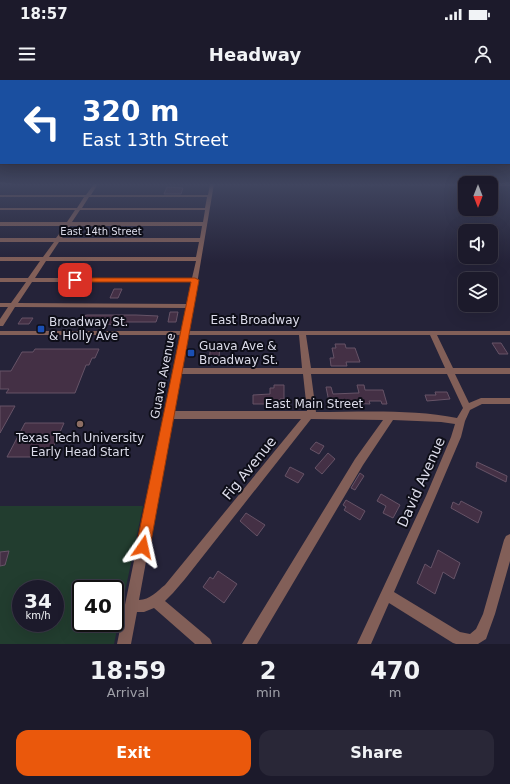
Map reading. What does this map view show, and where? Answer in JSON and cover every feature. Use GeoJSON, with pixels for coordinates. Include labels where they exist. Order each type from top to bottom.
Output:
{"type":"FeatureCollection","features":[{"type":"Feature","properties":{"kind":"street"},"geometry":{"type":"LineString","coordinates":[[0,324],[78,210]]}},
{"type":"Feature","properties":{"kind":"street","name":"Guava Avenue"},"geometry":{"type":"LineString","coordinates":[[124,644],[199,260],[207,210]]}},
{"type":"Feature","properties":{"kind":"street"},"geometry":{"type":"LineString","coordinates":[[0,224],[205,224]]}},
{"type":"Feature","properties":{"kind":"street","name":"East 14th Street"},"geometry":{"type":"LineString","coordinates":[[0,240],[202,240]]}},
{"type":"Feature","properties":{"kind":"street"},"geometry":{"type":"LineString","coordinates":[[0,259],[199,260]]}},
{"type":"Feature","properties":{"kind":"street"},"geometry":{"type":"LineString","coordinates":[[0,280],[195,280]]}},
{"type":"Feature","properties":{"kind":"street"},"geometry":{"type":"LineString","coordinates":[[0,306],[190,306]]}},
{"type":"Feature","properties":{"kind":"street","name":"East Broadway"},"geometry":{"type":"LineString","coordinates":[[0,333],[140,334],[185,332],[510,332]]}},
{"type":"Feature","properties":{"kind":"street"},"geometry":{"type":"LineString","coordinates":[[302,332],[312,410],[309,416]]}},
{"type":"Feature","properties":{"kind":"street"},"geometry":{"type":"LineString","coordinates":[[432,332],[467,408],[481,401],[510,401]]}},
{"type":"Feature","properties":{"kind":"street"},"geometry":{"type":"LineString","coordinates":[[177,371],[510,371]]}},
{"type":"Feature","properties":{"kind":"street","name":"David Avenue"},"geometry":{"type":"LineString","coordinates":[[364,644],[433,491],[467,408]]}},
{"type":"Feature","properties":{"kind":"street","name":"East Main Street"},"geometry":{"type":"LineString","coordinates":[[168,415],[391,416],[442,418],[460,422]]}},
{"type":"Feature","properties":{"kind":"street","name":"Fig Avenue"},"geometry":{"type":"LineString","coordinates":[[155,601],[181,575],[309,416]]}},
{"type":"Feature","properties":{"kind":"street"},"geometry":{"type":"LineString","coordinates":[[249,644],[359,462],[391,416]]}},
{"type":"Feature","properties":{"kind":"street"},"geometry":{"type":"LineString","coordinates":[[386,594],[458,638],[471,641],[481,634],[489,614],[510,540]]}},
{"type":"Feature","properties":{"kind":"street"},"geometry":{"type":"LineString","coordinates":[[132,606],[144,606],[155,601],[205,644]]}},
{"type":"Feature","properties":{"kind":"green space"},"geometry":{"type":"Polygon","coordinates":[[[0,506],[143,506],[124,596],[124,580],[72,580],[72,632],[117,632],[114,644],[0,644],[0,506]]]}},
{"type":"Feature","properties":{"kind":"building"},"geometry":{"type":"Polygon","coordinates":[[[114,289],[122,289],[118,298],[110,298],[114,289]]]}},
{"type":"Feature","properties":{"kind":"building"},"geometry":{"type":"Polygon","coordinates":[[[170,312],[178,312],[176,322],[168,322],[170,312]]]}},
{"type":"Feature","properties":{"kind":"building"},"geometry":{"type":"Polygon","coordinates":[[[83,316],[158,316],[156,322],[127,322],[126,325],[80,323],[83,316]]]}},
{"type":"Feature","properties":{"kind":"building"},"geometry":{"type":"Polygon","coordinates":[[[22,318],[33,318],[29,324],[18,324],[22,318]]]}},
{"type":"Feature","properties":{"kind":"building"},"geometry":{"type":"Polygon","coordinates":[[[214,343],[220,343],[219,359],[209,359],[211,346],[214,346],[214,343]]]}},
{"type":"Feature","properties":{"kind":"building"},"geometry":{"type":"Polygon","coordinates":[[[492,343],[501,343],[508,354],[499,354],[492,343]]]}},
{"type":"Feature","properties":{"kind":"building"},"geometry":{"type":"Polygon","coordinates":[[[335,344],[345,344],[346,348],[355,348],[360,362],[346,362],[347,366],[331,366],[330,358],[334,358],[332,348],[336,348],[335,344]]]}},
{"type":"Feature","properties":{"kind":"building"},"geometry":{"type":"Polygon","coordinates":[[[35,349],[99,349],[95,358],[92,358],[89,365],[86,365],[75,393],[6,393],[9,389],[0,389],[0,371],[11,371],[22,352],[33,352],[35,349]]]}},
{"type":"Feature","properties":{"kind":"building"},"geometry":{"type":"Polygon","coordinates":[[[274,385],[284,385],[284,399],[280,399],[280,408],[271,407],[271,404],[253,404],[253,395],[270,394],[270,388],[274,388],[274,385]]]}},
{"type":"Feature","properties":{"kind":"building"},"geometry":{"type":"Polygon","coordinates":[[[357,385],[364,385],[365,390],[383,390],[387,404],[382,404],[381,401],[369,401],[370,404],[329,402],[326,387],[331,387],[333,394],[359,393],[357,385]]]}},
{"type":"Feature","properties":{"kind":"building"},"geometry":{"type":"Polygon","coordinates":[[[435,392],[447,392],[450,399],[427,401],[425,395],[436,395],[435,392]]]}},
{"type":"Feature","properties":{"kind":"building"},"geometry":{"type":"Polygon","coordinates":[[[0,406],[15,406],[0,433],[0,406]]]}},
{"type":"Feature","properties":{"kind":"building"},"geometry":{"type":"Polygon","coordinates":[[[25,423],[64,423],[49,457],[7,457],[25,423]]]}},
{"type":"Feature","properties":{"kind":"building"},"geometry":{"type":"Polygon","coordinates":[[[316,442],[324,446],[319,454],[310,449],[316,442]]]}},
{"type":"Feature","properties":{"kind":"building"},"geometry":{"type":"Polygon","coordinates":[[[328,453],[335,459],[322,474],[315,468],[328,453]]]}},
{"type":"Feature","properties":{"kind":"building"},"geometry":{"type":"Polygon","coordinates":[[[477,462],[507,476],[506,482],[476,467],[477,462]]]}},
{"type":"Feature","properties":{"kind":"building"},"geometry":{"type":"Polygon","coordinates":[[[290,467],[304,474],[298,483],[285,476],[290,467]]]}},
{"type":"Feature","properties":{"kind":"building"},"geometry":{"type":"Polygon","coordinates":[[[360,473],[364,476],[355,490],[351,488],[360,473]]]}},
{"type":"Feature","properties":{"kind":"building"},"geometry":{"type":"Polygon","coordinates":[[[381,494],[400,505],[393,518],[383,513],[386,506],[377,501],[381,494]]]}},
{"type":"Feature","properties":{"kind":"building"},"geometry":{"type":"Polygon","coordinates":[[[346,500],[365,511],[360,520],[344,510],[346,507],[343,505],[346,500]]]}},
{"type":"Feature","properties":{"kind":"building"},"geometry":{"type":"Polygon","coordinates":[[[461,501],[482,512],[478,523],[451,508],[453,502],[459,505],[461,501]]]}},
{"type":"Feature","properties":{"kind":"building"},"geometry":{"type":"Polygon","coordinates":[[[246,513],[265,525],[257,536],[240,521],[246,513]]]}},
{"type":"Feature","properties":{"kind":"building"},"geometry":{"type":"Polygon","coordinates":[[[438,550],[460,563],[454,579],[443,572],[435,594],[417,583],[425,564],[431,568],[438,550]]]}},
{"type":"Feature","properties":{"kind":"building"},"geometry":{"type":"Polygon","coordinates":[[[9,551],[5,565],[0,566],[0,552],[9,551]]]}},
{"type":"Feature","properties":{"kind":"building"},"geometry":{"type":"Polygon","coordinates":[[[218,571],[237,584],[224,603],[203,587],[210,577],[213,579],[218,571]]]}},
{"type":"Feature","properties":{"kind":"place","name":"Broadway St. & Holly Ave"},"geometry":{"type":"Point","coordinates":[41,329]}},
{"type":"Feature","properties":{"kind":"place","name":"Guava Ave & Broadway St."},"geometry":{"type":"Point","coordinates":[191,353]}},
{"type":"Feature","properties":{"kind":"place","name":"Texas Tech University Early Head Start"},"geometry":{"type":"Point","coordinates":[80,424]}},
{"type":"Feature","properties":{"kind":"route"},"geometry":{"type":"LineString","coordinates":[[75,280],[195,280],[143,547]]}}]}
